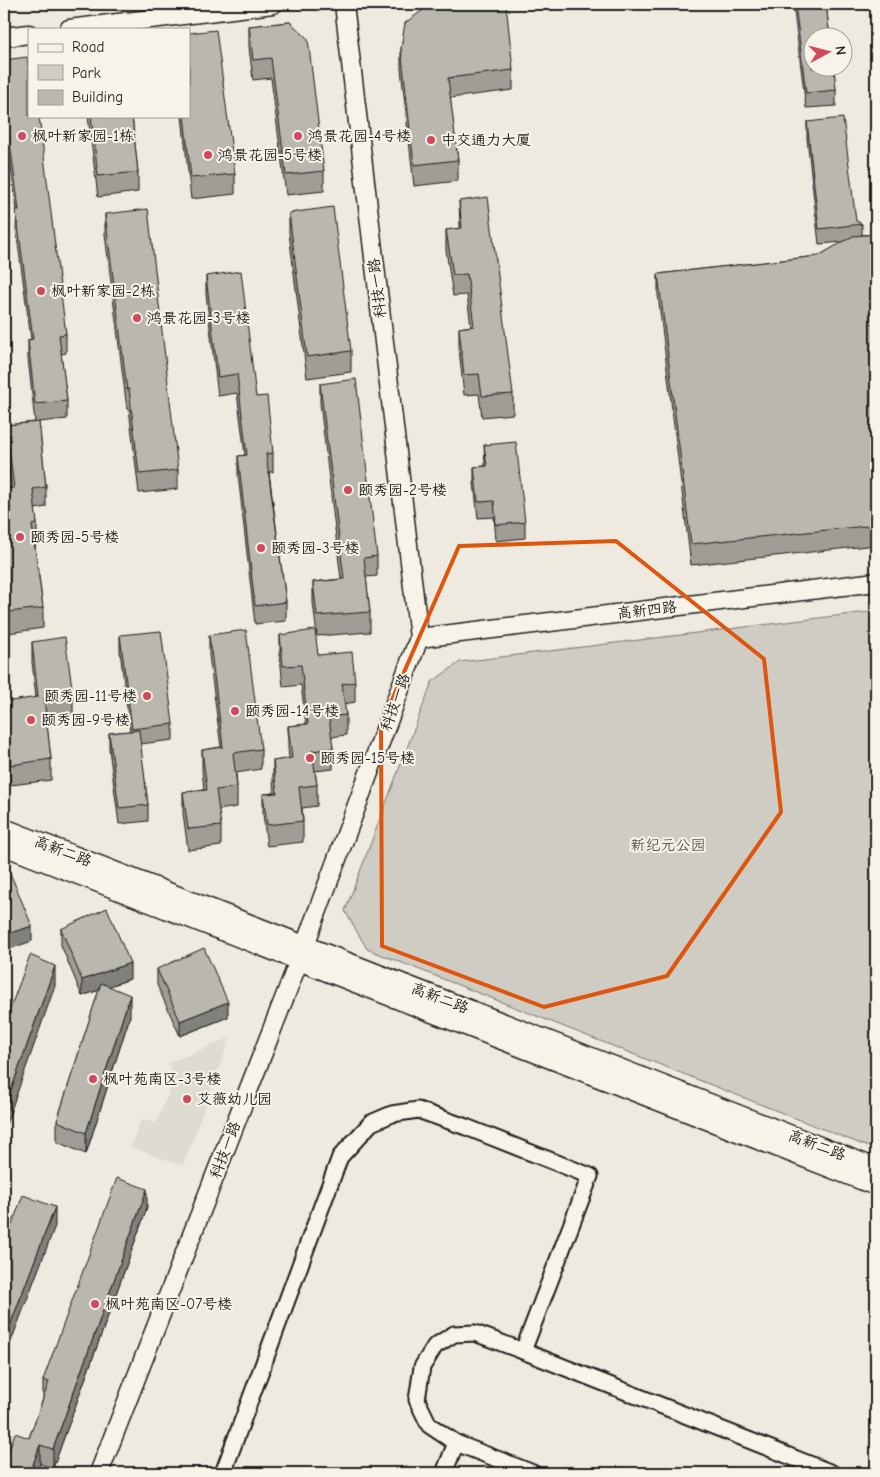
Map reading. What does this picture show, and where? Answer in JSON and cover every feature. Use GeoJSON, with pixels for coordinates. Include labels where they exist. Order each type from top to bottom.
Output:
{"type":"FeatureCollection","features":[{"type":"Feature","properties":{"kind":"street"},"geometry":{"type":"LineString","coordinates":[[77,28],[273,4]]}},
{"type":"Feature","properties":{"kind":"street","name":"科技一路"},"geometry":{"type":"LineString","coordinates":[[99,1473],[302,953],[419,638],[344,4]]}},
{"type":"Feature","properties":{"kind":"street"},"geometry":{"type":"LineString","coordinates":[[4,37],[28,34]]}},
{"type":"Feature","properties":{"kind":"street","name":"高新四路"},"geometry":{"type":"LineString","coordinates":[[419,638],[876,582]]}},
{"type":"Feature","properties":{"kind":"street","name":"高新二路"},"geometry":{"type":"LineString","coordinates":[[4,828],[302,953],[876,1186]]}},
{"type":"Feature","properties":{"kind":"street","name":"高新二路"},"geometry":{"type":"LineString","coordinates":[[4,846],[302,953],[876,1168]]}},
{"type":"Feature","properties":{"kind":"street"},"geometry":{"type":"LineString","coordinates":[[223,1473],[340,1157],[371,1123],[392,1114],[418,1110],[590,1176],[523,1351]]}},
{"type":"Feature","properties":{"kind":"street"},"geometry":{"type":"LineString","coordinates":[[533,1473],[456,1443],[429,1425],[416,1400],[422,1367],[435,1346],[454,1334],[475,1333],[832,1473]]}},
{"type":"Feature","properties":{"kind":"street"},"geometry":{"type":"LineString","coordinates":[[444,1473],[456,1443]]}},
{"type":"Feature","properties":{"kind":"highlighted area"},"geometry":{"type":"Polygon","coordinates":[[[616,541],[764,659],[781,812],[667,976],[544,1007],[382,946],[381,725],[459,546],[616,541]]]}},
{"type":"Feature","properties":{"kind":"shaded area","name":"艾薇幼儿园"},"geometry":{"type":"Polygon","coordinates":[[[230,1038],[183,1166],[131,1147],[141,1119],[156,1123],[174,1080],[168,1063],[230,1038]]]}},
{"type":"Feature","properties":{"kind":"green space","name":"新纪元公园"},"geometry":{"type":"Polygon","coordinates":[[[876,611],[876,1150],[367,949],[345,911],[432,682],[460,662],[876,611]]]}},
{"type":"Feature","properties":{"kind":"building","name":"中交通力大厦"},"geometry":{"type":"Polygon","coordinates":[[[506,4],[513,70],[448,78],[458,160],[414,165],[401,48],[405,23],[430,5],[506,4]]]}},
{"type":"Feature","properties":{"kind":"building"},"geometry":{"type":"Polygon","coordinates":[[[795,4],[826,4],[829,28],[802,28],[802,61],[795,4]]]}},
{"type":"Feature","properties":{"kind":"building","name":"鸿景花园-4号楼"},"geometry":{"type":"Polygon","coordinates":[[[290,22],[308,39],[324,171],[286,175],[271,58],[253,60],[249,26],[290,22]]]}},
{"type":"Feature","properties":{"kind":"building","name":"鸿景花园-5号楼"},"geometry":{"type":"Polygon","coordinates":[[[216,30],[235,174],[191,178],[184,118],[190,118],[190,33],[216,30]]]}},
{"type":"Feature","properties":{"kind":"building"},"geometry":{"type":"Polygon","coordinates":[[[27,57],[28,118],[39,118],[66,334],[59,335],[67,401],[35,404],[28,340],[33,339],[16,210],[19,210],[7,121],[4,122],[4,60],[27,57]]]}},
{"type":"Feature","properties":{"kind":"building"},"geometry":{"type":"Polygon","coordinates":[[[804,78],[835,78],[836,90],[806,93],[804,78]]]}},
{"type":"Feature","properties":{"kind":"building"},"geometry":{"type":"Polygon","coordinates":[[[91,118],[132,118],[138,172],[98,176],[91,118]]]}},
{"type":"Feature","properties":{"kind":"building"},"geometry":{"type":"Polygon","coordinates":[[[843,118],[856,221],[862,224],[819,229],[807,122],[843,118]]]}},
{"type":"Feature","properties":{"kind":"building"},"geometry":{"type":"Polygon","coordinates":[[[488,197],[513,394],[482,396],[479,374],[464,375],[459,328],[474,326],[467,274],[453,275],[446,230],[462,228],[459,201],[488,197]]]}},
{"type":"Feature","properties":{"kind":"building"},"geometry":{"type":"Polygon","coordinates":[[[333,207],[351,351],[307,357],[289,213],[333,207]]]}},
{"type":"Feature","properties":{"kind":"building","name":"鸿景花园-3号楼"},"geometry":{"type":"Polygon","coordinates":[[[148,209],[178,470],[139,474],[105,214],[148,209]]]}},
{"type":"Feature","properties":{"kind":"building"},"geometry":{"type":"Polygon","coordinates":[[[876,234],[876,525],[691,544],[658,274],[818,256],[853,236],[876,234]]]}},
{"type":"Feature","properties":{"kind":"building"},"geometry":{"type":"Polygon","coordinates":[[[241,271],[256,397],[267,396],[273,453],[266,454],[286,602],[255,606],[238,456],[247,455],[237,374],[218,377],[206,276],[241,271]]]}},
{"type":"Feature","properties":{"kind":"building","name":"颐秀园-2号楼"},"geometry":{"type":"Polygon","coordinates":[[[356,379],[377,556],[364,558],[370,612],[317,616],[313,582],[344,579],[320,384],[356,379]]]}},
{"type":"Feature","properties":{"kind":"building","name":"颐秀园-5号楼"},"geometry":{"type":"Polygon","coordinates":[[[39,422],[46,487],[33,489],[37,524],[32,525],[43,608],[8,612],[4,581],[4,527],[6,527],[4,489],[14,488],[6,425],[39,422]]]}},
{"type":"Feature","properties":{"kind":"building"},"geometry":{"type":"Polygon","coordinates":[[[516,442],[525,522],[496,525],[494,501],[478,502],[474,467],[487,466],[484,445],[516,442]]]}},
{"type":"Feature","properties":{"kind":"building","name":"颐秀园-14号楼"},"geometry":{"type":"Polygon","coordinates":[[[246,630],[261,749],[233,753],[237,787],[216,790],[221,826],[188,829],[183,792],[207,790],[202,750],[223,747],[209,635],[246,630]]]}},
{"type":"Feature","properties":{"kind":"building","name":"颐秀园-15号楼"},"geometry":{"type":"Polygon","coordinates":[[[315,630],[318,655],[352,652],[355,682],[342,684],[346,715],[329,717],[333,748],[312,751],[317,785],[299,787],[303,821],[267,825],[263,794],[277,793],[273,761],[292,758],[288,726],[308,724],[301,665],[283,666],[280,635],[315,630]]]}},
{"type":"Feature","properties":{"kind":"building","name":"颐秀园-11号楼"},"geometry":{"type":"Polygon","coordinates":[[[161,631],[173,724],[132,729],[120,635],[161,631]]]}},
{"type":"Feature","properties":{"kind":"building","name":"颐秀园-9号楼"},"geometry":{"type":"Polygon","coordinates":[[[65,637],[73,695],[44,698],[51,759],[11,765],[4,702],[38,697],[32,642],[65,637]]]}},
{"type":"Feature","properties":{"kind":"building"},"geometry":{"type":"Polygon","coordinates":[[[139,730],[148,805],[119,808],[109,733],[139,730]]]}},
{"type":"Feature","properties":{"kind":"building"},"geometry":{"type":"Polygon","coordinates":[[[8,868],[32,926],[4,935],[4,870],[8,868]]]}},
{"type":"Feature","properties":{"kind":"building"},"geometry":{"type":"Polygon","coordinates":[[[107,908],[130,963],[82,980],[61,929],[107,908]]]}},
{"type":"Feature","properties":{"kind":"building"},"geometry":{"type":"Polygon","coordinates":[[[204,948],[228,1002],[180,1021],[157,969],[204,948]]]}},
{"type":"Feature","properties":{"kind":"building"},"geometry":{"type":"Polygon","coordinates":[[[30,955],[55,966],[4,1110],[4,1025],[30,955]]]}},
{"type":"Feature","properties":{"kind":"building","name":"枫叶苑南区-3号楼"},"geometry":{"type":"Polygon","coordinates":[[[101,983],[130,995],[86,1133],[57,1121],[101,983]]]}},
{"type":"Feature","properties":{"kind":"building"},"geometry":{"type":"Polygon","coordinates":[[[117,1178],[147,1189],[53,1449],[40,1445],[30,1473],[4,1473],[4,1463],[15,1433],[29,1438],[49,1382],[43,1380],[117,1178]]]}},
{"type":"Feature","properties":{"kind":"building"},"geometry":{"type":"Polygon","coordinates":[[[23,1195],[55,1207],[4,1341],[4,1246],[23,1195]]]}},
{"type":"Feature","properties":{"kind":"place","name":"枫叶新家园-1栋"},"geometry":{"type":"Point","coordinates":[22,136]}},
{"type":"Feature","properties":{"kind":"place","name":"鸿景花园-4号楼"},"geometry":{"type":"Point","coordinates":[298,136]}},
{"type":"Feature","properties":{"kind":"place","name":"中交通力大厦"},"geometry":{"type":"Point","coordinates":[431,140]}},
{"type":"Feature","properties":{"kind":"place","name":"鸿景花园-5号楼"},"geometry":{"type":"Point","coordinates":[208,155]}},
{"type":"Feature","properties":{"kind":"place","name":"枫叶新家园-2栋"},"geometry":{"type":"Point","coordinates":[41,291]}},
{"type":"Feature","properties":{"kind":"place","name":"鸿景花园-3号楼"},"geometry":{"type":"Point","coordinates":[137,318]}},
{"type":"Feature","properties":{"kind":"place","name":"颐秀园-2号楼"},"geometry":{"type":"Point","coordinates":[348,490]}},
{"type":"Feature","properties":{"kind":"place","name":"颐秀园-5号楼"},"geometry":{"type":"Point","coordinates":[20,537]}},
{"type":"Feature","properties":{"kind":"place","name":"颐秀园-3号楼"},"geometry":{"type":"Point","coordinates":[261,548]}},
{"type":"Feature","properties":{"kind":"place","name":"颐秀园-11号楼"},"geometry":{"type":"Point","coordinates":[147,696]}},
{"type":"Feature","properties":{"kind":"place","name":"颐秀园-14号楼"},"geometry":{"type":"Point","coordinates":[235,711]}},
{"type":"Feature","properties":{"kind":"place","name":"颐秀园-9号楼"},"geometry":{"type":"Point","coordinates":[31,720]}},
{"type":"Feature","properties":{"kind":"place","name":"颐秀园-15号楼"},"geometry":{"type":"Point","coordinates":[310,758]}},
{"type":"Feature","properties":{"kind":"place","name":"枫叶苑南区-3号楼"},"geometry":{"type":"Point","coordinates":[93,1079]}},
{"type":"Feature","properties":{"kind":"place","name":"艾薇幼儿园"},"geometry":{"type":"Point","coordinates":[187,1099]}},
{"type":"Feature","properties":{"kind":"place","name":"枫叶苑南区-07号楼"},"geometry":{"type":"Point","coordinates":[95,1304]}}]}
